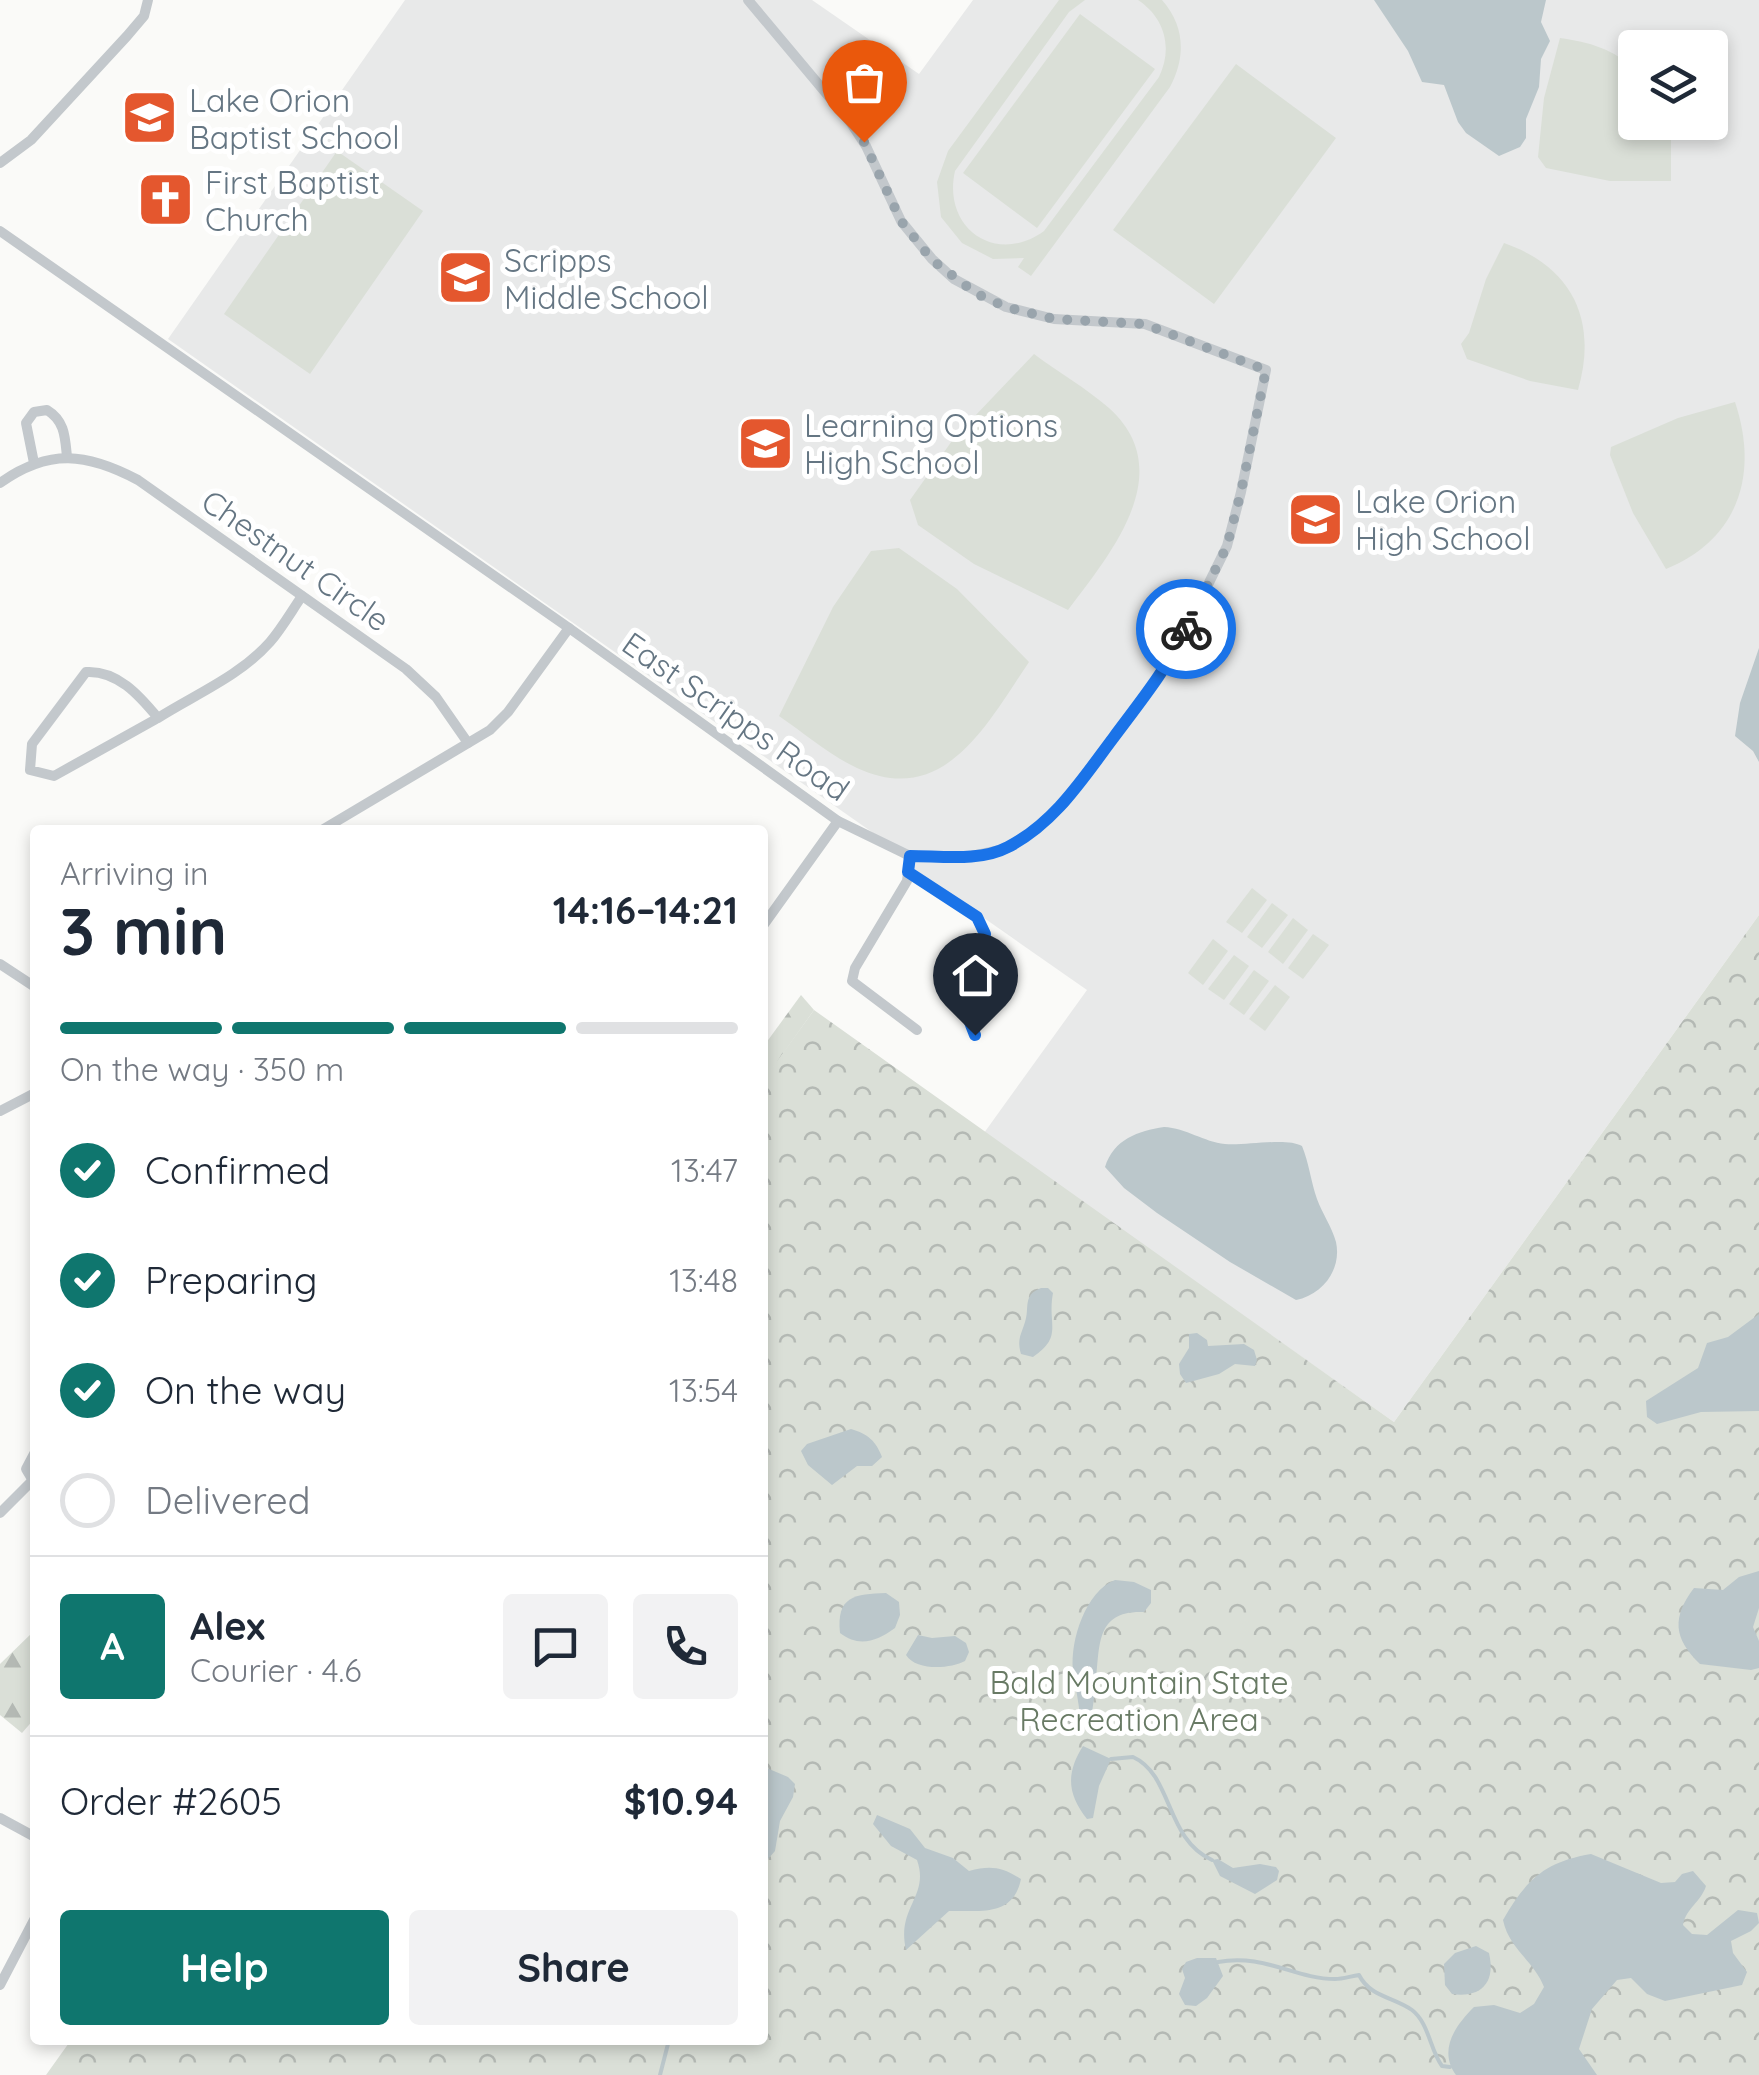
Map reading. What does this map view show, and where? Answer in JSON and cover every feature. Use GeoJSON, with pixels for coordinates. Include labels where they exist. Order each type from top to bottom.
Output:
{"type":"FeatureCollection","features":[{"type":"Feature","properties":{"kind":"street"},"geometry":{"type":"LineString","coordinates":[[0,164],[30,140],[128,36],[144,16],[148,0]]}},
{"type":"Feature","properties":{"kind":"street","name":"East Scripps Road"},"geometry":{"type":"LineString","coordinates":[[0,231],[838,820],[910,856],[967,857],[1005,849],[1035,830],[1065,802],[1171,660],[1227,546],[1266,370],[1144,324],[1054,319],[1006,307],[954,279],[932,260],[901,221],[872,157],[850,123],[748,0]]}},
{"type":"Feature","properties":{"kind":"street"},"geometry":{"type":"LineString","coordinates":[[34,463],[26,423],[34,412],[47,410],[58,417],[68,457]]}},
{"type":"Feature","properties":{"kind":"street","name":"Chestnut Circle"},"geometry":{"type":"LineString","coordinates":[[0,482],[34,463],[68,457],[98,461],[138,480],[418,680],[446,710],[468,744]]}},
{"type":"Feature","properties":{"kind":"street"},"geometry":{"type":"LineString","coordinates":[[158,718],[139,695],[104,671],[86,672],[32,744],[30,770],[54,776],[158,718],[222,682],[270,642],[302,596]]}},
{"type":"Feature","properties":{"kind":"street"},"geometry":{"type":"LineString","coordinates":[[343,825],[490,730],[508,712],[569,628]]}},
{"type":"Feature","properties":{"kind":"street"},"geometry":{"type":"LineString","coordinates":[[768,919],[838,820]]}},
{"type":"Feature","properties":{"kind":"street"},"geometry":{"type":"LineString","coordinates":[[910,856],[898,899],[854,968],[852,981],[917,1030]]}},
{"type":"Feature","properties":{"kind":"street"},"geometry":{"type":"LineString","coordinates":[[908,872],[977,917],[985,934],[980,973],[966,1012],[975,1035]]}},
{"type":"Feature","properties":{"kind":"street"},"geometry":{"type":"LineString","coordinates":[[0,964],[30,984]]}},
{"type":"Feature","properties":{"kind":"street"},"geometry":{"type":"LineString","coordinates":[[0,1111],[30,1096]]}},
{"type":"Feature","properties":{"kind":"street"},"geometry":{"type":"LineString","coordinates":[[0,1513],[30,1485]]}},
{"type":"Feature","properties":{"kind":"street"},"geometry":{"type":"LineString","coordinates":[[0,1818],[30,1833]]}},
{"type":"Feature","properties":{"kind":"street"},"geometry":{"type":"LineString","coordinates":[[0,1986],[30,1928]]}},
{"type":"Feature","properties":{"kind":"shaded area","name":"Lake Orion High School"},"geometry":{"type":"Polygon","coordinates":[[[405,0],[812,0],[919,74],[973,0],[1759,0],[1759,915],[1394,1422],[984,1133],[1087,990],[918,872],[879,837],[168,339],[405,0]]]}},
{"type":"Feature","properties":{"kind":"shaded area"},"geometry":{"type":"Polygon","coordinates":[[[1374,0],[1546,0],[1541,22],[1550,41],[1541,59],[1539,87],[1526,119],[1526,138],[1520,147],[1499,156],[1466,133],[1444,85],[1422,82],[1408,51],[1374,0]]]}},
{"type":"Feature","properties":{"kind":"shaded area"},"geometry":{"type":"Polygon","coordinates":[[[1759,648],[1759,762],[1753,751],[1735,736],[1740,703],[1759,648]]]}},
{"type":"Feature","properties":{"kind":"shaded area"},"geometry":{"type":"Polygon","coordinates":[[[1164,1127],[1225,1144],[1286,1142],[1302,1146],[1317,1199],[1336,1242],[1336,1262],[1322,1287],[1296,1300],[1230,1262],[1124,1188],[1105,1167],[1109,1157],[1128,1138],[1164,1127]]]}},
{"type":"Feature","properties":{"kind":"shaded area"},"geometry":{"type":"Polygon","coordinates":[[[1041,1288],[1053,1293],[1052,1329],[1048,1343],[1033,1357],[1021,1354],[1019,1341],[1029,1298],[1041,1288]]]}},
{"type":"Feature","properties":{"kind":"shaded area"},"geometry":{"type":"Polygon","coordinates":[[[1759,1314],[1759,1411],[1701,1412],[1657,1424],[1647,1417],[1646,1401],[1698,1368],[1707,1343],[1728,1337],[1759,1314]]]}},
{"type":"Feature","properties":{"kind":"shaded area"},"geometry":{"type":"Polygon","coordinates":[[[1197,1333],[1207,1340],[1208,1346],[1244,1344],[1254,1350],[1255,1366],[1235,1364],[1219,1374],[1186,1383],[1179,1364],[1189,1348],[1189,1334],[1197,1333]]]}},
{"type":"Feature","properties":{"kind":"shaded area"},"geometry":{"type":"Polygon","coordinates":[[[851,1429],[871,1439],[882,1457],[872,1466],[857,1466],[832,1485],[808,1465],[801,1451],[807,1444],[851,1429]]]}},
{"type":"Feature","properties":{"kind":"shaded area"},"geometry":{"type":"Polygon","coordinates":[[[1759,1571],[1759,1608],[1753,1627],[1759,1641],[1759,1668],[1700,1664],[1680,1636],[1679,1618],[1687,1599],[1694,1588],[1723,1590],[1739,1577],[1759,1571]]]}},
{"type":"Feature","properties":{"kind":"shaded area"},"geometry":{"type":"Polygon","coordinates":[[[1115,1580],[1134,1582],[1151,1590],[1151,1603],[1144,1612],[1117,1617],[1104,1632],[1091,1719],[1087,1722],[1080,1718],[1073,1670],[1074,1645],[1088,1605],[1115,1580]]]}},
{"type":"Feature","properties":{"kind":"shaded area"},"geometry":{"type":"Polygon","coordinates":[[[886,1593],[899,1602],[895,1628],[868,1641],[840,1633],[845,1604],[857,1596],[886,1593]]]}},
{"type":"Feature","properties":{"kind":"shaded area"},"geometry":{"type":"Polygon","coordinates":[[[918,1635],[955,1636],[966,1643],[969,1652],[965,1661],[951,1666],[917,1664],[906,1655],[918,1635]]]}},
{"type":"Feature","properties":{"kind":"shaded area"},"geometry":{"type":"Polygon","coordinates":[[[1083,1746],[1111,1759],[1099,1786],[1093,1818],[1087,1819],[1071,1783],[1083,1746]]]}},
{"type":"Feature","properties":{"kind":"shaded area"},"geometry":{"type":"Polygon","coordinates":[[[768,1769],[795,1784],[793,1797],[780,1821],[775,1851],[768,1859],[768,1769]]]}},
{"type":"Feature","properties":{"kind":"shaded area"},"geometry":{"type":"Polygon","coordinates":[[[877,1815],[910,1829],[925,1848],[953,1858],[969,1871],[996,1868],[1014,1875],[1021,1879],[1017,1892],[1003,1906],[993,1909],[949,1911],[906,1950],[905,1923],[920,1873],[917,1860],[891,1846],[873,1824],[877,1815]]]}},
{"type":"Feature","properties":{"kind":"shaded area"},"geometry":{"type":"Polygon","coordinates":[[[1591,1854],[1661,1883],[1675,1882],[1682,1874],[1693,1871],[1706,1886],[1683,1925],[1692,1934],[1707,1935],[1738,1910],[1757,1913],[1759,1923],[1731,1941],[1733,1953],[1747,1972],[1742,1985],[1665,2001],[1647,1994],[1631,1978],[1617,1980],[1592,2009],[1579,2049],[1597,2075],[1456,2075],[1449,2056],[1451,2039],[1474,2007],[1494,2005],[1520,2013],[1534,2004],[1544,1987],[1506,1930],[1503,1920],[1511,1906],[1538,1875],[1561,1862],[1591,1854]]]}},
{"type":"Feature","properties":{"kind":"shaded area"},"geometry":{"type":"Polygon","coordinates":[[[1218,1859],[1233,1868],[1260,1864],[1276,1867],[1277,1880],[1255,1894],[1220,1876],[1212,1860],[1218,1859]]]}},
{"type":"Feature","properties":{"kind":"shaded area"},"geometry":{"type":"Polygon","coordinates":[[[1476,1946],[1489,1953],[1488,1980],[1471,1994],[1452,1994],[1445,1985],[1444,1964],[1455,1953],[1476,1946]]]}},
{"type":"Feature","properties":{"kind":"shaded area"},"geometry":{"type":"Polygon","coordinates":[[[1216,1958],[1223,1976],[1207,1998],[1196,2006],[1185,2005],[1179,1994],[1185,1978],[1182,1969],[1186,1962],[1216,1958]]]}},
{"type":"Feature","properties":{"kind":"green space"},"geometry":{"type":"Polygon","coordinates":[[[1059,0],[1085,0],[1069,12],[955,171],[953,191],[957,209],[977,236],[1008,244],[1026,241],[1044,231],[1159,77],[1165,55],[1164,34],[1155,16],[1138,0],[1162,0],[1179,31],[1181,53],[1170,87],[1031,276],[1018,267],[1024,258],[993,259],[962,243],[941,217],[937,182],[948,151],[1059,0]]]}},
{"type":"Feature","properties":{"kind":"green space"},"geometry":{"type":"Polygon","coordinates":[[[1080,14],[1155,69],[1037,228],[963,173],[1080,14]]]}},
{"type":"Feature","properties":{"kind":"green space"},"geometry":{"type":"Polygon","coordinates":[[[1560,38],[1618,57],[1618,140],[1671,140],[1671,181],[1610,181],[1546,168],[1538,157],[1544,98],[1560,38]]]}},
{"type":"Feature","properties":{"kind":"green space"},"geometry":{"type":"Polygon","coordinates":[[[1236,64],[1336,138],[1214,304],[1113,230],[1236,64]]]}},
{"type":"Feature","properties":{"kind":"green space"},"geometry":{"type":"Polygon","coordinates":[[[337,151],[423,211],[310,374],[224,314],[337,151]]]}},
{"type":"Feature","properties":{"kind":"green space"},"geometry":{"type":"Polygon","coordinates":[[[1504,243],[1547,266],[1574,300],[1585,341],[1578,390],[1530,381],[1467,359],[1461,344],[1469,333],[1486,279],[1504,243]]]}},
{"type":"Feature","properties":{"kind":"green space"},"geometry":{"type":"Polygon","coordinates":[[[1034,354],[1109,408],[1129,433],[1138,459],[1138,485],[1131,512],[1102,564],[1068,610],[974,564],[918,525],[910,500],[954,438],[1034,354]]]}},
{"type":"Feature","properties":{"kind":"green space"},"geometry":{"type":"Polygon","coordinates":[[[1735,402],[1745,454],[1737,501],[1711,540],[1666,569],[1633,513],[1610,455],[1611,447],[1678,418],[1735,402]]]}},
{"type":"Feature","properties":{"kind":"green space"},"geometry":{"type":"Polygon","coordinates":[[[899,548],[957,589],[1029,662],[980,733],[961,753],[939,768],[915,777],[888,778],[847,763],[779,716],[833,607],[871,551],[899,548]]]}},
{"type":"Feature","properties":{"kind":"green space"},"geometry":{"type":"Polygon","coordinates":[[[1252,888],[1267,900],[1242,933],[1226,922],[1252,888]]]}},
{"type":"Feature","properties":{"kind":"green space"},"geometry":{"type":"Polygon","coordinates":[[[1272,903],[1288,915],[1262,948],[1247,937],[1272,903]]]}},
{"type":"Feature","properties":{"kind":"green space","name":"Bald Mountain State Recreation Area"},"geometry":{"type":"Polygon","coordinates":[[[1759,915],[1759,2075],[46,2075],[67,2045],[768,2045],[768,1074],[814,1010],[1394,1422],[1759,915]]]}},
{"type":"Feature","properties":{"kind":"green space"},"geometry":{"type":"Polygon","coordinates":[[[1293,918],[1308,930],[1283,964],[1268,952],[1293,918]]]}},
{"type":"Feature","properties":{"kind":"green space"},"geometry":{"type":"Polygon","coordinates":[[[1313,934],[1329,945],[1303,979],[1288,968],[1313,934]]]}},
{"type":"Feature","properties":{"kind":"green space"},"geometry":{"type":"Polygon","coordinates":[[[1213,939],[1228,951],[1203,985],[1188,973],[1213,939]]]}},
{"type":"Feature","properties":{"kind":"green space"},"geometry":{"type":"Polygon","coordinates":[[[1234,955],[1249,966],[1224,1000],[1208,989],[1234,955]]]}},
{"type":"Feature","properties":{"kind":"green space"},"geometry":{"type":"Polygon","coordinates":[[[1254,970],[1269,981],[1244,1015],[1229,1004],[1254,970]]]}},
{"type":"Feature","properties":{"kind":"green space"},"geometry":{"type":"Polygon","coordinates":[[[1275,985],[1290,997],[1265,1031],[1249,1019],[1275,985]]]}},
{"type":"Feature","properties":{"kind":"green space"},"geometry":{"type":"Polygon","coordinates":[[[801,995],[814,1010],[768,1075],[768,1040],[801,995]]]}},
{"type":"Feature","properties":{"kind":"green space"},"geometry":{"type":"Polygon","coordinates":[[[30,1635],[30,1724],[22,1733],[0,1715],[0,1664],[30,1635]]]}},
{"type":"Feature","properties":{"kind":"waterway"},"geometry":{"type":"LineString","coordinates":[[1111,1759],[1133,1757],[1146,1766],[1156,1778],[1185,1838],[1212,1860]]}},
{"type":"Feature","properties":{"kind":"waterway"},"geometry":{"type":"LineString","coordinates":[[1218,1962],[1264,1963],[1320,1978],[1359,1975],[1369,1988],[1418,2015],[1442,2066],[1450,2067]]}},
{"type":"Feature","properties":{"kind":"waterway"},"geometry":{"type":"LineString","coordinates":[[660,2075],[668,2045]]}},
{"type":"Feature","properties":{"kind":"way so far"},"geometry":{"type":"LineString","coordinates":[[864,142],[901,221],[932,260],[977,294],[1006,307],[1054,319],[1144,324],[1266,370],[1227,546],[1186,629]]}},
{"type":"Feature","properties":{"kind":"place","name":"Lake Orion Baptist School"},"geometry":{"type":"Point","coordinates":[150,118]}},
{"type":"Feature","properties":{"kind":"place","name":"First Baptist Church"},"geometry":{"type":"Point","coordinates":[166,200]}},
{"type":"Feature","properties":{"kind":"place","name":"Scripps Middle School"},"geometry":{"type":"Point","coordinates":[465,278]}},
{"type":"Feature","properties":{"kind":"place","name":"Learning Options High School"},"geometry":{"type":"Point","coordinates":[765,443]}},
{"type":"Feature","properties":{"kind":"place","name":"Lake Orion High School"},"geometry":{"type":"Point","coordinates":[1316,519]}},
{"type":"Feature","properties":{"kind":"route"},"geometry":{"type":"LineString","coordinates":[[975,1035],[966,1012],[967,1001],[980,973],[985,934],[977,917],[908,872],[910,856],[967,857],[1005,849],[1035,830],[1065,802],[1171,660],[1186,629]]}}]}
